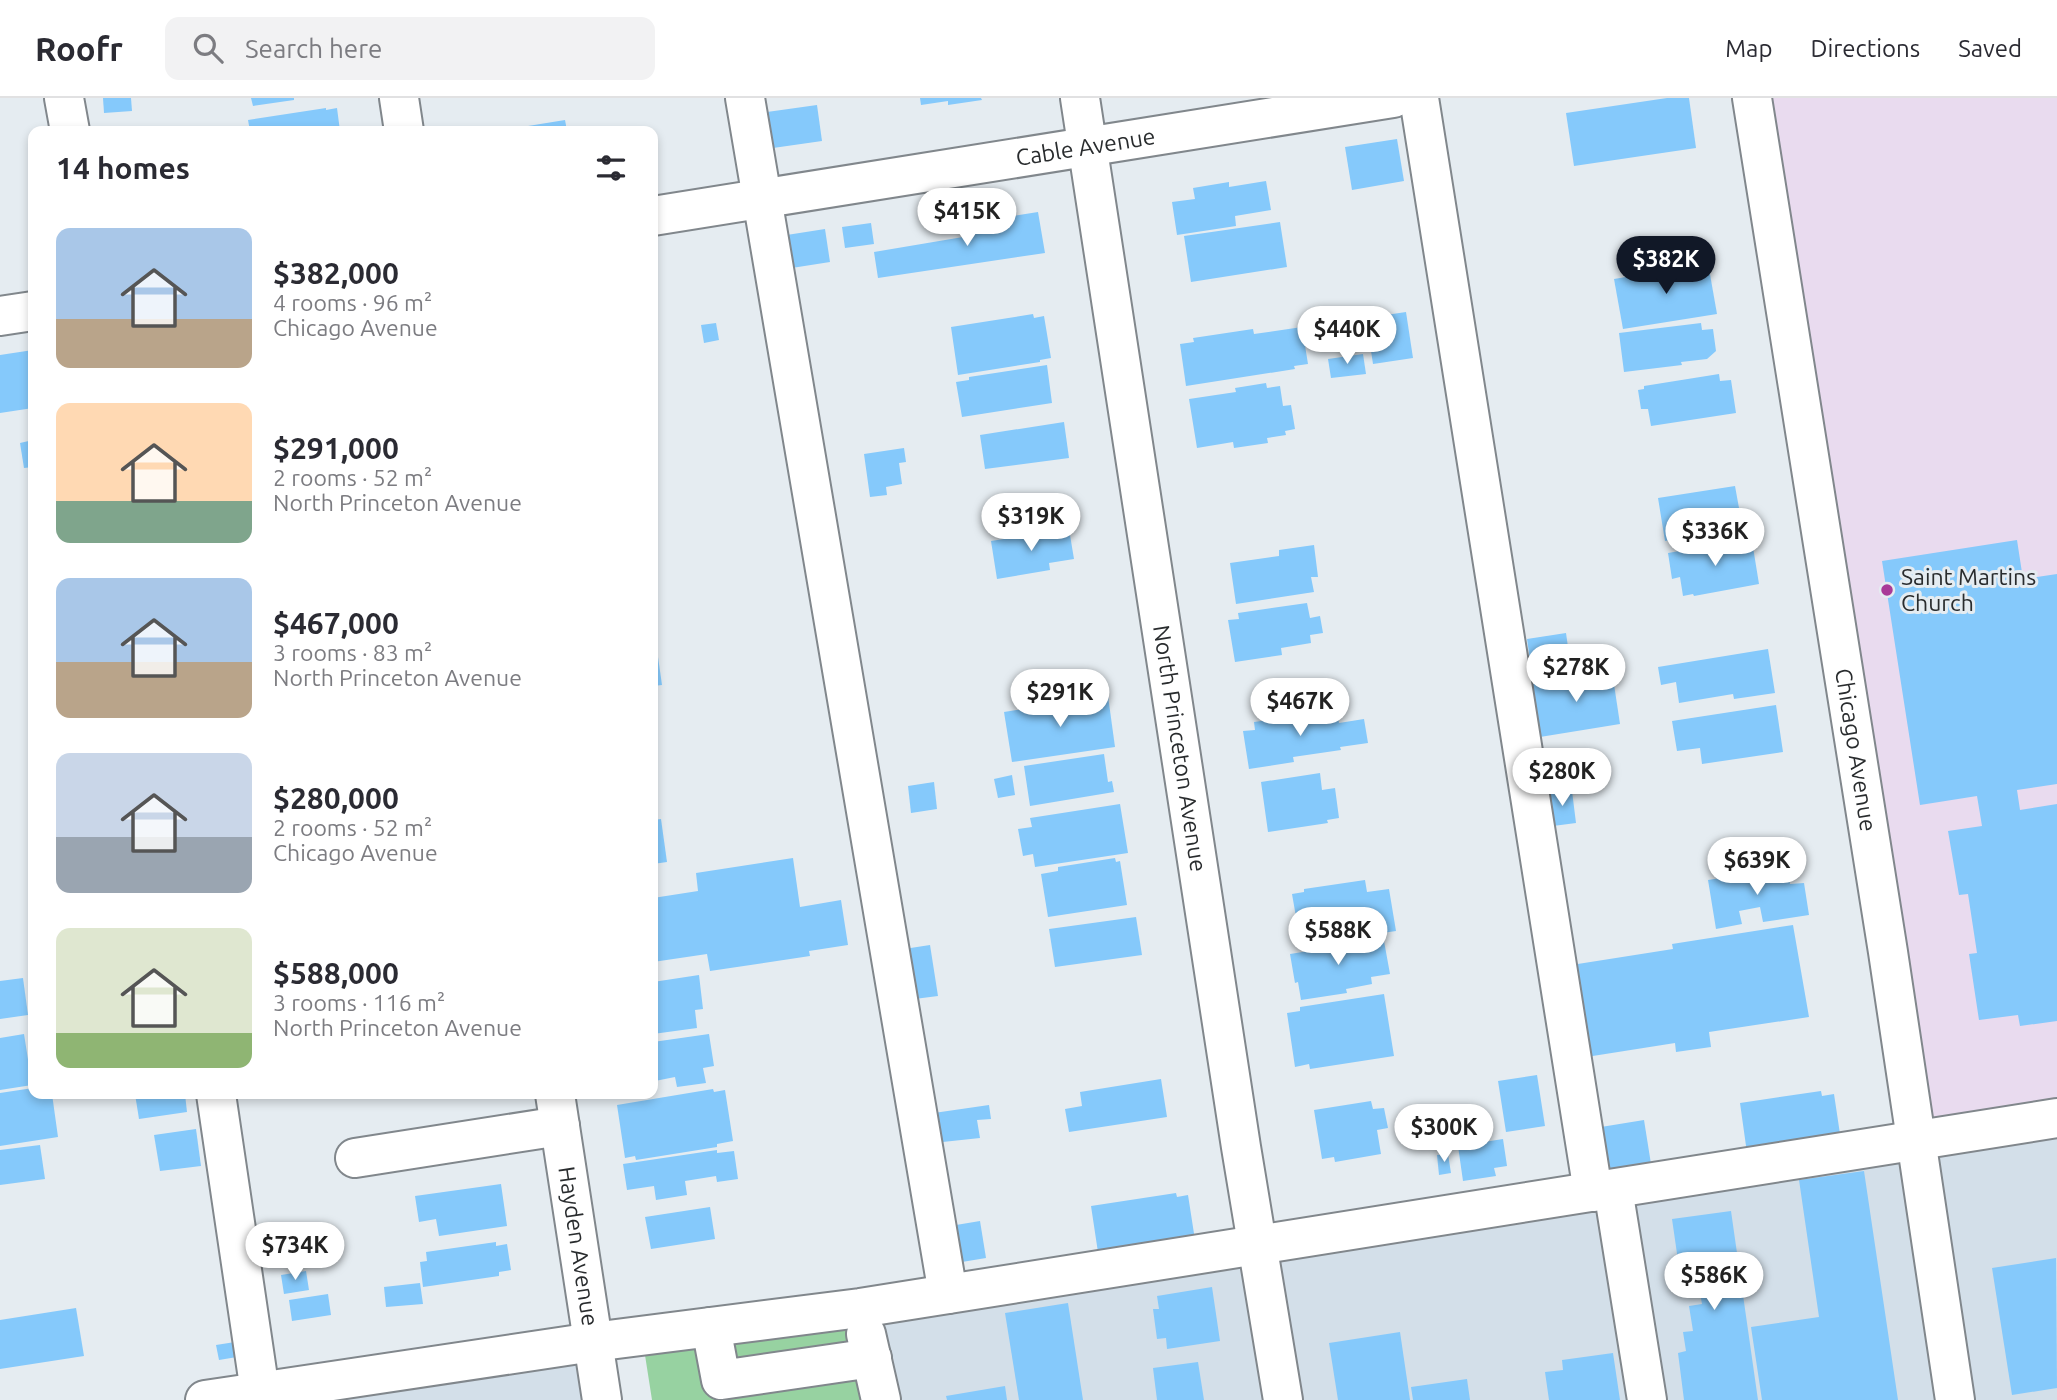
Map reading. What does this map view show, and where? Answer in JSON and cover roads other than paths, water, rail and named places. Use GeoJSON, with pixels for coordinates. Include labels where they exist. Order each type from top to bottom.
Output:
{"type":"FeatureCollection","features":[{"type":"Feature","properties":{"kind":"street"},"geometry":{"type":"LineString","coordinates":[[64,98],[69,126]]}},
{"type":"Feature","properties":{"kind":"street"},"geometry":{"type":"LineString","coordinates":[[399,98],[403,126]]}},
{"type":"Feature","properties":{"kind":"street"},"geometry":{"type":"LineString","coordinates":[[745,98],[948,1294]]}},
{"type":"Feature","properties":{"kind":"street","name":"North Princeton Avenue"},"geometry":{"type":"LineString","coordinates":[[1080,98],[1283,1400]]}},
{"type":"Feature","properties":{"kind":"street","name":"Cable Avenue"},"geometry":{"type":"LineString","coordinates":[[658,215],[1392,98]]}},
{"type":"Feature","properties":{"kind":"street"},"geometry":{"type":"LineString","coordinates":[[1419,98],[1603,1191],[1647,1400]]}},
{"type":"Feature","properties":{"kind":"street","name":"Chicago Avenue"},"geometry":{"type":"LineString","coordinates":[[1752,98],[1886,939],[1955,1400]]}},
{"type":"Feature","properties":{"kind":"street"},"geometry":{"type":"LineString","coordinates":[[0,316],[28,312]]}},
{"type":"Feature","properties":{"kind":"street"},"geometry":{"type":"LineString","coordinates":[[217,1099],[260,1392]]}},
{"type":"Feature","properties":{"kind":"street"},"geometry":{"type":"LineString","coordinates":[[355,1158],[557,1110]]}},
{"type":"Feature","properties":{"kind":"street","name":"Hayden Avenue"},"geometry":{"type":"LineString","coordinates":[[557,1110],[602,1400]]}},
{"type":"Feature","properties":{"kind":"street"},"geometry":{"type":"LineString","coordinates":[[205,1400],[593,1342],[860,1308],[2057,1118]]}},
{"type":"Feature","properties":{"kind":"street"},"geometry":{"type":"LineString","coordinates":[[860,1308],[881,1400]]}},
{"type":"Feature","properties":{"kind":"street"},"geometry":{"type":"LineString","coordinates":[[711,1327],[721,1380],[872,1358]]}},
{"type":"Feature","properties":{"kind":"place","name":"Saint Martins Church"},"geometry":{"type":"Point","coordinates":[1887,590]}}]}
